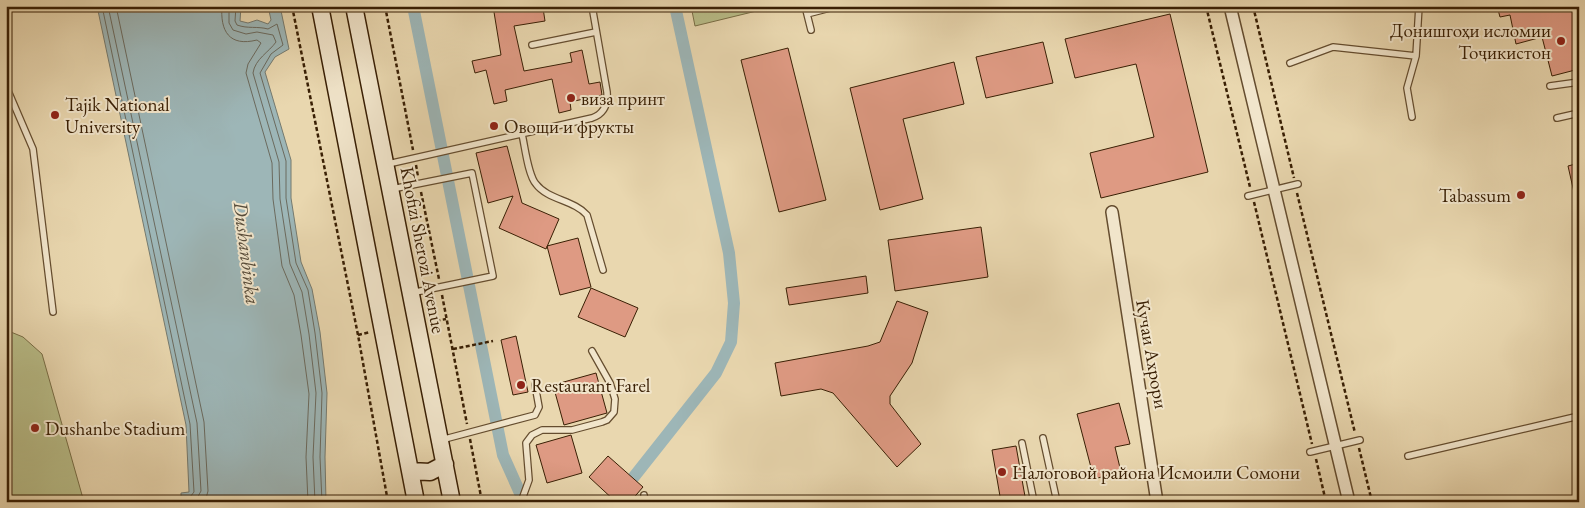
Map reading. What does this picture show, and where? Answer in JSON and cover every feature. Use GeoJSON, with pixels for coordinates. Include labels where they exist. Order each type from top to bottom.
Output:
{"type":"FeatureCollection","features":[{"type":"Feature","properties":{"kind":"main road"},"geometry":{"type":"LineString","coordinates":[[320,6],[416,502]]}},
{"type":"Feature","properties":{"kind":"main road","name":"Khofizi Sherozi Avenue"},"geometry":{"type":"LineString","coordinates":[[354,6],[452,502]]}},
{"type":"Feature","properties":{"kind":"main road"},"geometry":{"type":"LineString","coordinates":[[410,471],[430,472],[446,464]]}},
{"type":"Feature","properties":{"kind":"street"},"geometry":{"type":"LineString","coordinates":[[1230,6],[1349,502]]}},
{"type":"Feature","properties":{"kind":"street","name":"Кучаи Ахрори"},"geometry":{"type":"LineString","coordinates":[[1112,212],[1157,502]]}},
{"type":"Feature","properties":{"kind":"lane"},"geometry":{"type":"LineString","coordinates":[[386,165],[592,118],[605,109],[607,92],[592,6]]}},
{"type":"Feature","properties":{"kind":"lane"},"geometry":{"type":"LineString","coordinates":[[805,6],[811,30]]}},
{"type":"Feature","properties":{"kind":"lane"},"geometry":{"type":"LineString","coordinates":[[807,14],[838,6]]}},
{"type":"Feature","properties":{"kind":"lane"},"geometry":{"type":"LineString","coordinates":[[1412,117],[1407,88],[1416,56],[1419,6]]}},
{"type":"Feature","properties":{"kind":"lane"},"geometry":{"type":"LineString","coordinates":[[532,45],[596,32]]}},
{"type":"Feature","properties":{"kind":"lane"},"geometry":{"type":"LineString","coordinates":[[1290,63],[1333,47],[1416,56]]}},
{"type":"Feature","properties":{"kind":"lane"},"geometry":{"type":"LineString","coordinates":[[1550,86],[1579,82]]}},
{"type":"Feature","properties":{"kind":"lane"},"geometry":{"type":"LineString","coordinates":[[6,86],[32,149],[53,312]]}},
{"type":"Feature","properties":{"kind":"lane"},"geometry":{"type":"LineString","coordinates":[[1557,118],[1579,113]]}},
{"type":"Feature","properties":{"kind":"lane"},"geometry":{"type":"LineString","coordinates":[[522,134],[533,179],[537,186],[581,209],[587,215],[603,270]]}},
{"type":"Feature","properties":{"kind":"lane"},"geometry":{"type":"LineString","coordinates":[[390,190],[472,173],[494,276],[411,294]]}},
{"type":"Feature","properties":{"kind":"lane"},"geometry":{"type":"LineString","coordinates":[[1250,196],[1297,185]]}},
{"type":"Feature","properties":{"kind":"lane"},"geometry":{"type":"LineString","coordinates":[[521,502],[528,480],[526,443],[532,434],[542,430],[572,430],[602,422],[608,420],[614,412],[615,400],[610,383],[592,351]]}},
{"type":"Feature","properties":{"kind":"lane"},"geometry":{"type":"LineString","coordinates":[[441,440],[469,434],[537,413],[540,406],[535,385]]}},
{"type":"Feature","properties":{"kind":"lane"},"geometry":{"type":"LineString","coordinates":[[1408,456],[1579,416]]}},
{"type":"Feature","properties":{"kind":"lane"},"geometry":{"type":"LineString","coordinates":[[1043,438],[1057,502]]}},
{"type":"Feature","properties":{"kind":"lane"},"geometry":{"type":"LineString","coordinates":[[1312,451],[1358,440]]}},
{"type":"Feature","properties":{"kind":"lane"},"geometry":{"type":"LineString","coordinates":[[1022,443],[1034,502]]}},
{"type":"Feature","properties":{"kind":"path"},"geometry":{"type":"LineString","coordinates":[[292,6],[358,335],[388,502]]}},
{"type":"Feature","properties":{"kind":"path"},"geometry":{"type":"LineString","coordinates":[[385,6],[482,502]]}},
{"type":"Feature","properties":{"kind":"path"},"geometry":{"type":"LineString","coordinates":[[1206,6],[1250,196],[1326,502]]}},
{"type":"Feature","properties":{"kind":"path"},"geometry":{"type":"LineString","coordinates":[[1253,6],[1372,502]]}},
{"type":"Feature","properties":{"kind":"path"},"geometry":{"type":"LineString","coordinates":[[430,322],[447,319]]}},
{"type":"Feature","properties":{"kind":"path"},"geometry":{"type":"LineString","coordinates":[[358,335],[370,332]]}},
{"type":"Feature","properties":{"kind":"path"},"geometry":{"type":"LineString","coordinates":[[453,349],[492,341]]}},
{"type":"Feature","properties":{"kind":"green space"},"geometry":{"type":"Polygon","coordinates":[[[691,6],[777,6],[695,26],[691,6]]]}},
{"type":"Feature","properties":{"kind":"green space","name":"Dushanbe Stadium"},"geometry":{"type":"Polygon","coordinates":[[[6,330],[23,337],[42,354],[84,502],[6,502],[6,330]]]}},
{"type":"Feature","properties":{"kind":"water","name":"Dushanbinka"},"geometry":{"type":"Polygon","coordinates":[[[97,6],[241,6],[240,21],[248,23],[257,20],[268,24],[271,20],[268,6],[280,6],[289,49],[275,57],[265,72],[291,160],[291,198],[301,262],[312,289],[320,332],[327,393],[326,502],[181,502],[181,493],[189,492],[186,425],[97,6]]]}},
{"type":"Feature","properties":{"kind":"building"},"geometry":{"type":"Polygon","coordinates":[[[493,6],[530,6],[531,10],[543,8],[545,21],[514,26],[524,71],[572,62],[570,53],[582,50],[589,84],[600,82],[602,95],[570,102],[571,110],[559,113],[552,79],[505,90],[507,101],[494,104],[486,70],[475,73],[472,61],[501,55],[493,6]]]}},
{"type":"Feature","properties":{"kind":"building","name":"Донишгоҳи исломии Тоҷикистон"},"geometry":{"type":"Polygon","coordinates":[[[1497,6],[1579,6],[1579,69],[1552,76],[1542,37],[1516,44],[1510,15],[1500,17],[1497,6]]]}},
{"type":"Feature","properties":{"kind":"building"},"geometry":{"type":"Polygon","coordinates":[[[1170,14],[1208,172],[1101,198],[1090,153],[1154,137],[1136,64],[1075,78],[1065,39],[1170,14]]]}},
{"type":"Feature","properties":{"kind":"building"},"geometry":{"type":"Polygon","coordinates":[[[1043,42],[1053,83],[986,98],[976,57],[1043,42]]]}},
{"type":"Feature","properties":{"kind":"building"},"geometry":{"type":"Polygon","coordinates":[[[788,48],[826,200],[779,212],[741,60],[788,48]]]}},
{"type":"Feature","properties":{"kind":"building"},"geometry":{"type":"Polygon","coordinates":[[[954,62],[964,104],[903,119],[923,199],[880,210],[850,88],[954,62]]]}},
{"type":"Feature","properties":{"kind":"building"},"geometry":{"type":"Polygon","coordinates":[[[507,146],[522,203],[559,219],[546,249],[499,228],[513,196],[488,203],[476,153],[507,146]]]}},
{"type":"Feature","properties":{"kind":"building"},"geometry":{"type":"Polygon","coordinates":[[[1579,163],[1579,196],[1575,197],[1568,166],[1579,163]]]}},
{"type":"Feature","properties":{"kind":"building"},"geometry":{"type":"Polygon","coordinates":[[[981,227],[988,277],[895,291],[888,240],[981,227]]]}},
{"type":"Feature","properties":{"kind":"building"},"geometry":{"type":"Polygon","coordinates":[[[578,238],[591,287],[560,295],[547,246],[578,238]]]}},
{"type":"Feature","properties":{"kind":"building"},"geometry":{"type":"Polygon","coordinates":[[[866,276],[868,293],[789,305],[786,288],[866,276]]]}},
{"type":"Feature","properties":{"kind":"building"},"geometry":{"type":"Polygon","coordinates":[[[591,288],[638,308],[625,337],[578,317],[591,288]]]}},
{"type":"Feature","properties":{"kind":"building"},"geometry":{"type":"Polygon","coordinates":[[[897,301],[928,312],[912,363],[890,396],[890,404],[921,444],[897,467],[833,393],[821,389],[781,396],[775,363],[868,346],[880,342],[897,301]]]}},
{"type":"Feature","properties":{"kind":"building"},"geometry":{"type":"Polygon","coordinates":[[[516,336],[528,392],[513,395],[501,340],[516,336]]]}},
{"type":"Feature","properties":{"kind":"building"},"geometry":{"type":"Polygon","coordinates":[[[596,373],[607,413],[564,425],[553,385],[596,373]]]}},
{"type":"Feature","properties":{"kind":"building"},"geometry":{"type":"Polygon","coordinates":[[[1119,403],[1130,444],[1115,447],[1121,472],[1094,479],[1077,414],[1119,403]]]}},
{"type":"Feature","properties":{"kind":"building"},"geometry":{"type":"Polygon","coordinates":[[[571,435],[582,473],[547,483],[536,445],[571,435]]]}},
{"type":"Feature","properties":{"kind":"building"},"geometry":{"type":"Polygon","coordinates":[[[1016,446],[1026,502],[1001,502],[992,450],[1016,446]]]}},
{"type":"Feature","properties":{"kind":"building"},"geometry":{"type":"Polygon","coordinates":[[[608,456],[643,487],[630,502],[616,502],[589,477],[608,456]]]}},
{"type":"Feature","properties":{"kind":"waterway"},"geometry":{"type":"LineString","coordinates":[[413,6],[503,455],[524,502]]}},
{"type":"Feature","properties":{"kind":"waterway"},"geometry":{"type":"LineString","coordinates":[[614,502],[716,373],[731,342],[734,303],[729,253],[675,6]]}},
{"type":"Feature","properties":{"kind":"place","name":"Донишгоҳи исломии Тоҷикистон"},"geometry":{"type":"Point","coordinates":[1561,41]}},
{"type":"Feature","properties":{"kind":"place","name":"виза принт"},"geometry":{"type":"Point","coordinates":[571,98]}},
{"type":"Feature","properties":{"kind":"place","name":"Tajik National University"},"geometry":{"type":"Point","coordinates":[55,115]}},
{"type":"Feature","properties":{"kind":"place","name":"Овощи и фрукты"},"geometry":{"type":"Point","coordinates":[494,126]}},
{"type":"Feature","properties":{"kind":"place","name":"Tabassum"},"geometry":{"type":"Point","coordinates":[1521,195]}},
{"type":"Feature","properties":{"kind":"place","name":"Restaurant Farel"},"geometry":{"type":"Point","coordinates":[521,385]}},
{"type":"Feature","properties":{"kind":"place","name":"Dushanbe Stadium"},"geometry":{"type":"Point","coordinates":[35,428]}},
{"type":"Feature","properties":{"kind":"place","name":"Налоговой района Исмоили Сомони"},"geometry":{"type":"Point","coordinates":[1002,472]}}]}
